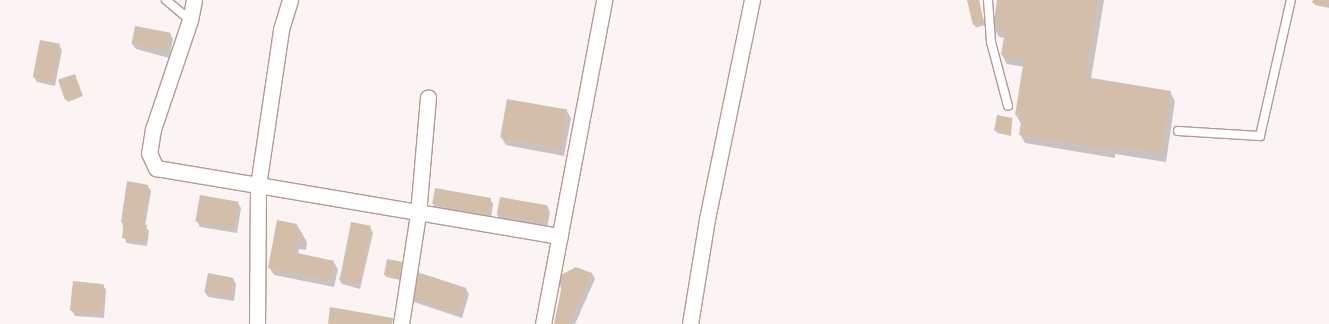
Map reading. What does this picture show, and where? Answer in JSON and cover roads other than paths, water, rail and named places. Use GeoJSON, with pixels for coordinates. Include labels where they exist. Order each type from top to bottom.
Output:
{"type":"FeatureCollection","features":[{"type":"Feature","properties":{"kind":"street"},"geometry":{"type":"LineString","coordinates":[[194,0],[190,20],[153,129],[149,153],[156,168],[418,214],[560,236]]}},
{"type":"Feature","properties":{"kind":"street"},"geometry":{"type":"LineString","coordinates":[[256,324],[258,185],[281,30],[290,0]]}},
{"type":"Feature","properties":{"kind":"street"},"geometry":{"type":"LineString","coordinates":[[543,324],[604,0]]}},
{"type":"Feature","properties":{"kind":"street"},"geometry":{"type":"LineString","coordinates":[[690,324],[707,219],[752,0]]}},
{"type":"Feature","properties":{"kind":"street"},"geometry":{"type":"LineString","coordinates":[[401,324],[418,214],[428,97]]}},
{"type":"Feature","properties":{"kind":"lane"},"geometry":{"type":"LineString","coordinates":[[166,0],[190,20]]}},
{"type":"Feature","properties":{"kind":"lane"},"geometry":{"type":"LineString","coordinates":[[988,0],[991,42],[1008,106]]}},
{"type":"Feature","properties":{"kind":"lane"},"geometry":{"type":"LineString","coordinates":[[1178,131],[1260,136],[1291,0]]}}]}
